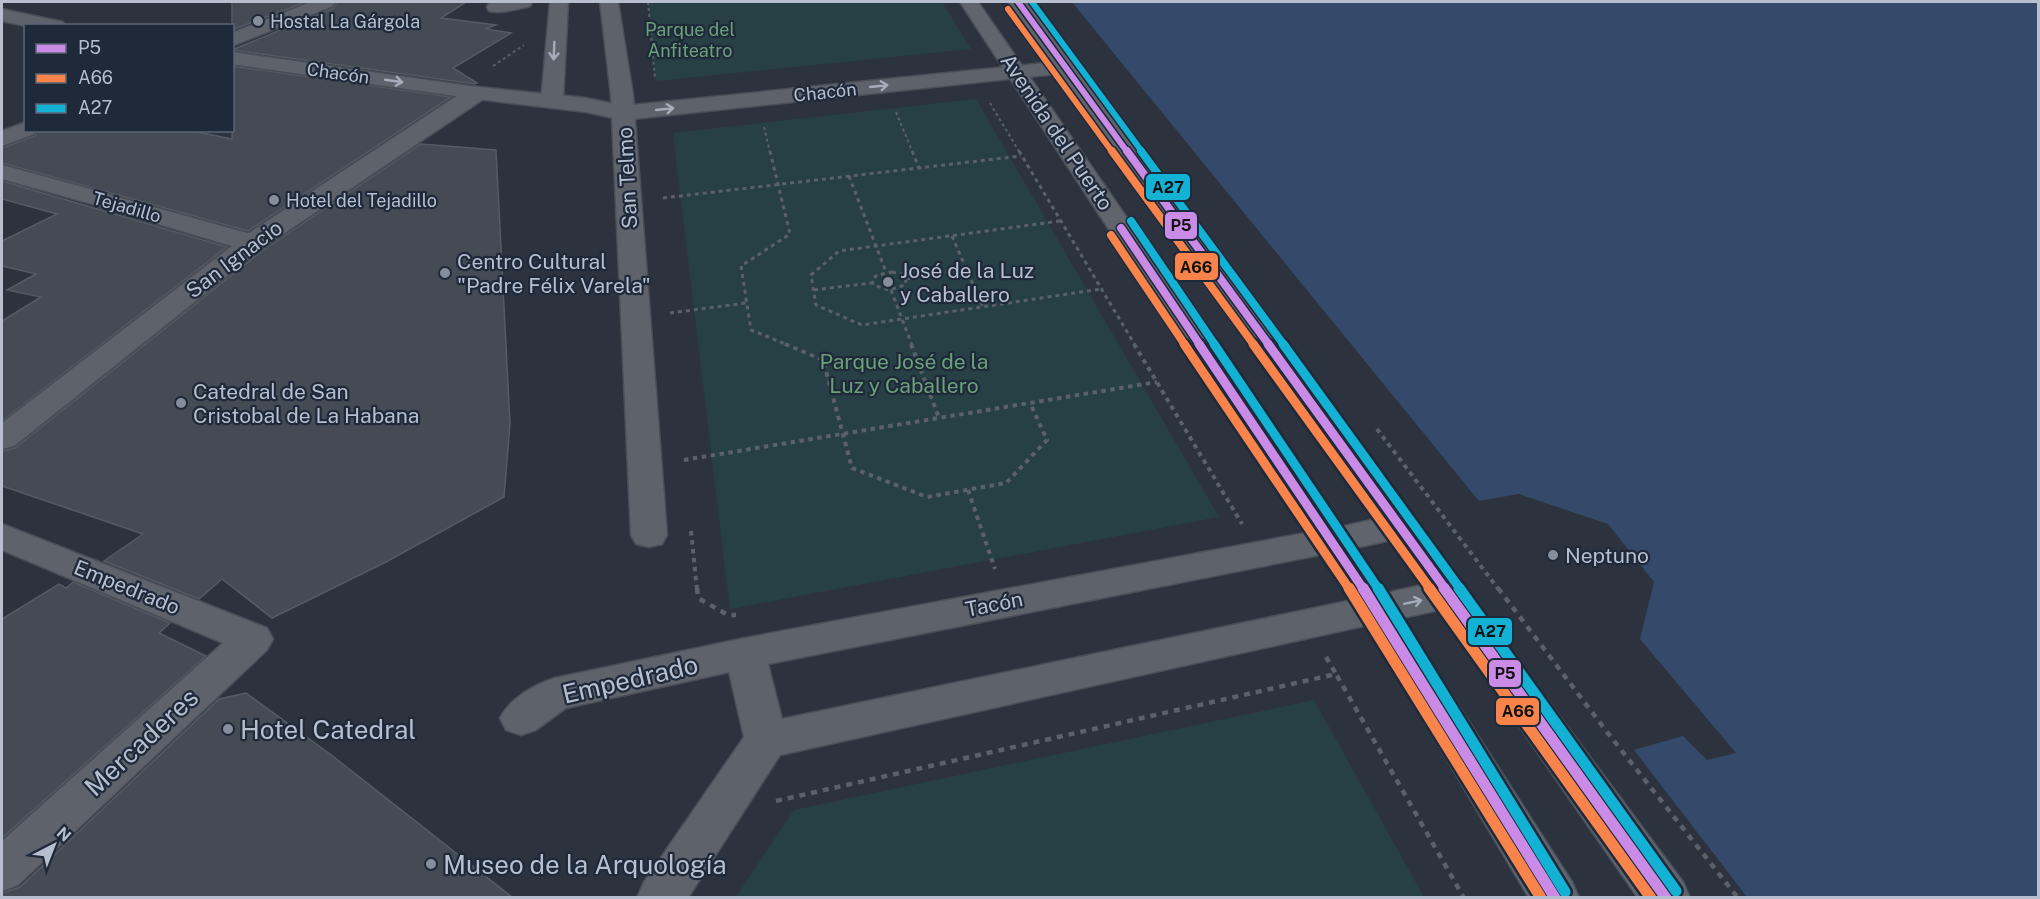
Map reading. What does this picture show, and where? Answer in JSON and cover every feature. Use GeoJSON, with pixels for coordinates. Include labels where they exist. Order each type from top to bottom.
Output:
{"type":"FeatureCollection","features":[{"type":"Feature","properties":{"kind":"main road","name":"Avenida del Puerto"},"geometry":{"type":"LineString","coordinates":[[969,2],[1377,609],[1555,897]]}},
{"type":"Feature","properties":{"kind":"main road","name":"Avenida del Puerto"},"geometry":{"type":"LineString","coordinates":[[1018,2],[1337,439],[1666,897]]}},
{"type":"Feature","properties":{"kind":"main road"},"geometry":{"type":"LineString","coordinates":[[1332,542],[1398,526]]}},
{"type":"Feature","properties":{"kind":"main road"},"geometry":{"type":"LineString","coordinates":[[1377,609],[1448,594]]}},
{"type":"Feature","properties":{"kind":"street"},"geometry":{"type":"LineString","coordinates":[[2,9],[23,2]]}},
{"type":"Feature","properties":{"kind":"street"},"geometry":{"type":"LineString","coordinates":[[234,39],[326,2]]}},
{"type":"Feature","properties":{"kind":"street"},"geometry":{"type":"LineString","coordinates":[[496,7],[523,2]]}},
{"type":"Feature","properties":{"kind":"street"},"geometry":{"type":"LineString","coordinates":[[552,101],[559,2]]}},
{"type":"Feature","properties":{"kind":"street","name":"San Telmo"},"geometry":{"type":"LineString","coordinates":[[609,2],[622,104],[649,535]]}},
{"type":"Feature","properties":{"kind":"street"},"geometry":{"type":"LineString","coordinates":[[2,15],[46,24]]}},
{"type":"Feature","properties":{"kind":"street","name":"Chacón"},"geometry":{"type":"LineString","coordinates":[[234,58],[467,92],[586,105],[622,104],[1059,59]]}},
{"type":"Feature","properties":{"kind":"street","name":"San Ignacio"},"geometry":{"type":"LineString","coordinates":[[2,439],[252,243],[467,92]]}},
{"type":"Feature","properties":{"kind":"street"},"geometry":{"type":"LineString","coordinates":[[2,139],[24,130]]}},
{"type":"Feature","properties":{"kind":"street","name":"Tejadillo"},"geometry":{"type":"LineString","coordinates":[[2,172],[252,243]]}},
{"type":"Feature","properties":{"kind":"street","name":"Empedrado"},"geometry":{"type":"LineString","coordinates":[[2,536],[253,639]]}},
{"type":"Feature","properties":{"kind":"street","name":"Tacón"},"geometry":{"type":"LineString","coordinates":[[741,634],[1006,602],[1332,542]]}},
{"type":"Feature","properties":{"kind":"street"},"geometry":{"type":"LineString","coordinates":[[661,897],[766,740],[1377,609]]}},
{"type":"Feature","properties":{"kind":"street"},"geometry":{"type":"LineString","coordinates":[[741,634],[766,740]]}},
{"type":"Feature","properties":{"kind":"street","name":"Empedrado"},"geometry":{"type":"LineString","coordinates":[[521,718],[555,694],[741,634]]}},
{"type":"Feature","properties":{"kind":"street","name":"Mercaderes"},"geometry":{"type":"LineString","coordinates":[[2,870],[253,639]]}},
{"type":"Feature","properties":{"kind":"path"},"geometry":{"type":"LineString","coordinates":[[467,92],[555,24],[559,2]]}},
{"type":"Feature","properties":{"kind":"path"},"geometry":{"type":"LineString","coordinates":[[648,2],[656,81]]}},
{"type":"Feature","properties":{"kind":"path"},"geometry":{"type":"LineString","coordinates":[[989,102],[1244,526],[1232,529]]}},
{"type":"Feature","properties":{"kind":"path"},"geometry":{"type":"LineString","coordinates":[[892,103],[919,168]]}},
{"type":"Feature","properties":{"kind":"path"},"geometry":{"type":"LineString","coordinates":[[762,117],[790,234],[741,266],[751,330],[823,360],[852,468],[927,497],[1006,483],[1047,440],[1030,403]]}},
{"type":"Feature","properties":{"kind":"path"},"geometry":{"type":"LineString","coordinates":[[660,199],[1021,156]]}},
{"type":"Feature","properties":{"kind":"path"},"geometry":{"type":"LineString","coordinates":[[849,176],[886,272]]}},
{"type":"Feature","properties":{"kind":"path"},"geometry":{"type":"LineString","coordinates":[[1060,221],[839,251],[811,275],[816,305],[862,325],[1101,289]]}},
{"type":"Feature","properties":{"kind":"path"},"geometry":{"type":"LineString","coordinates":[[952,236],[983,307]]}},
{"type":"Feature","properties":{"kind":"path"},"geometry":{"type":"LineString","coordinates":[[872,283],[877,275],[886,272],[897,272],[906,279],[966,269]]}},
{"type":"Feature","properties":{"kind":"path"},"geometry":{"type":"LineString","coordinates":[[814,290],[872,283],[880,289],[891,290],[905,285],[906,279]]}},
{"type":"Feature","properties":{"kind":"path"},"geometry":{"type":"LineString","coordinates":[[891,290],[939,418]]}},
{"type":"Feature","properties":{"kind":"path"},"geometry":{"type":"LineString","coordinates":[[669,302],[672,324]]}},
{"type":"Feature","properties":{"kind":"path"},"geometry":{"type":"LineString","coordinates":[[670,313],[746,303]]}},
{"type":"Feature","properties":{"kind":"path"},"geometry":{"type":"LineString","coordinates":[[684,460],[1157,382]]}},
{"type":"Feature","properties":{"kind":"path"},"geometry":{"type":"LineString","coordinates":[[1370,421],[1607,732],[1738,897]]}},
{"type":"Feature","properties":{"kind":"path"},"geometry":{"type":"LineString","coordinates":[[683,448],[685,471]]}},
{"type":"Feature","properties":{"kind":"path"},"geometry":{"type":"LineString","coordinates":[[968,490],[1006,602]]}},
{"type":"Feature","properties":{"kind":"path"},"geometry":{"type":"LineString","coordinates":[[691,529],[698,598],[728,615],[741,634]]}},
{"type":"Feature","properties":{"kind":"path"},"geometry":{"type":"LineString","coordinates":[[717,814],[1336,674],[1464,897]]}},
{"type":"Feature","properties":{"kind":"green space","name":"Parque del Anfiteatro"},"geometry":{"type":"Polygon","coordinates":[[[648,2],[942,2],[971,49],[656,81],[648,2]]]}},
{"type":"Feature","properties":{"kind":"green space","name":"Parque José de la Luz y Caballero"},"geometry":{"type":"Polygon","coordinates":[[[976,99],[1219,517],[730,609],[673,133],[976,99]]]}},
{"type":"Feature","properties":{"kind":"green space"},"geometry":{"type":"Polygon","coordinates":[[[1314,700],[1424,897],[736,897],[794,810],[1314,700]]]}},
{"type":"Feature","properties":{"kind":"water"},"geometry":{"type":"Polygon","coordinates":[[[1072,2],[2038,2],[2038,897],[1747,897],[1634,750],[1683,736],[1707,760],[1736,753],[1640,639],[1654,582],[1608,524],[1519,494],[1479,501],[1072,2]]]}},
{"type":"Feature","properties":{"kind":"building"},"geometry":{"type":"Polygon","coordinates":[[[232,2],[306,2],[234,29],[234,24],[232,24],[232,2]]]}},
{"type":"Feature","properties":{"kind":"building"},"geometry":{"type":"Polygon","coordinates":[[[337,2],[466,2],[441,18],[496,25],[486,29],[511,33],[453,68],[477,83],[475,84],[234,50],[334,8],[337,2]]]}},
{"type":"Feature","properties":{"kind":"building"},"geometry":{"type":"Polygon","coordinates":[[[234,66],[451,97],[248,231],[2,163],[2,148],[35,136],[37,132],[198,132],[232,139],[232,132],[234,132],[234,66]]]}},
{"type":"Feature","properties":{"kind":"building"},"geometry":{"type":"Polygon","coordinates":[[[421,144],[496,150],[510,424],[504,497],[386,562],[272,618],[222,579],[199,599],[104,561],[143,534],[2,486],[2,451],[15,448],[262,251],[421,144]]]}},
{"type":"Feature","properties":{"kind":"building"},"geometry":{"type":"Polygon","coordinates":[[[2,181],[227,247],[2,421],[2,321],[41,297],[7,290],[36,274],[2,266],[2,241],[57,214],[2,199],[2,181]]]}},
{"type":"Feature","properties":{"kind":"building"},"geometry":{"type":"Polygon","coordinates":[[[73,582],[170,623],[159,633],[206,656],[2,838],[2,619],[59,584],[66,588],[73,582]]]}},
{"type":"Feature","properties":{"kind":"building"},"geometry":{"type":"Polygon","coordinates":[[[246,693],[330,754],[512,897],[2,897],[2,893],[20,887],[219,699],[246,693]]]}},
{"type":"Feature","properties":{"kind":"transit line","name":"P5"},"geometry":{"type":"LineString","coordinates":[[1018,2],[1344,448],[1666,898]]}},
{"type":"Feature","properties":{"kind":"transit line","name":"A27"},"geometry":{"type":"LineString","coordinates":[[1032,2],[1354,441],[1676,891]]}},
{"type":"Feature","properties":{"kind":"transit line","name":"A66"},"geometry":{"type":"LineString","coordinates":[[1008,9],[1334,455],[1651,898]]}},
{"type":"Feature","properties":{"kind":"transit line","name":"A27"},"geometry":{"type":"LineString","coordinates":[[1131,221],[1387,602],[1565,892]]}},
{"type":"Feature","properties":{"kind":"transit line","name":"P5"},"geometry":{"type":"LineString","coordinates":[[1121,228],[1377,609],[1555,898]]}},
{"type":"Feature","properties":{"kind":"transit line","name":"A66"},"geometry":{"type":"LineString","coordinates":[[1111,235],[1367,615],[1541,898]]}},
{"type":"Feature","properties":{"kind":"place","name":"Hostal La Gárgola"},"geometry":{"type":"Point","coordinates":[258,21]}},
{"type":"Feature","properties":{"kind":"place","name":"Hotel del Tejadillo"},"geometry":{"type":"Point","coordinates":[274,200]}},
{"type":"Feature","properties":{"kind":"place","name":"Centro Cultural \"Padre Félix Varela\""},"geometry":{"type":"Point","coordinates":[445,273]}},
{"type":"Feature","properties":{"kind":"place","name":"José de la Luz y Caballero"},"geometry":{"type":"Point","coordinates":[888,282]}},
{"type":"Feature","properties":{"kind":"place","name":"Catedral de San Cristobal de La Habana"},"geometry":{"type":"Point","coordinates":[181,403]}},
{"type":"Feature","properties":{"kind":"place","name":"Neptuno"},"geometry":{"type":"Point","coordinates":[1553,555]}},
{"type":"Feature","properties":{"kind":"place","name":"Hotel Catedral"},"geometry":{"type":"Point","coordinates":[228,729]}},
{"type":"Feature","properties":{"kind":"place","name":"Museo de la Arquología"},"geometry":{"type":"Point","coordinates":[431,864]}}]}
